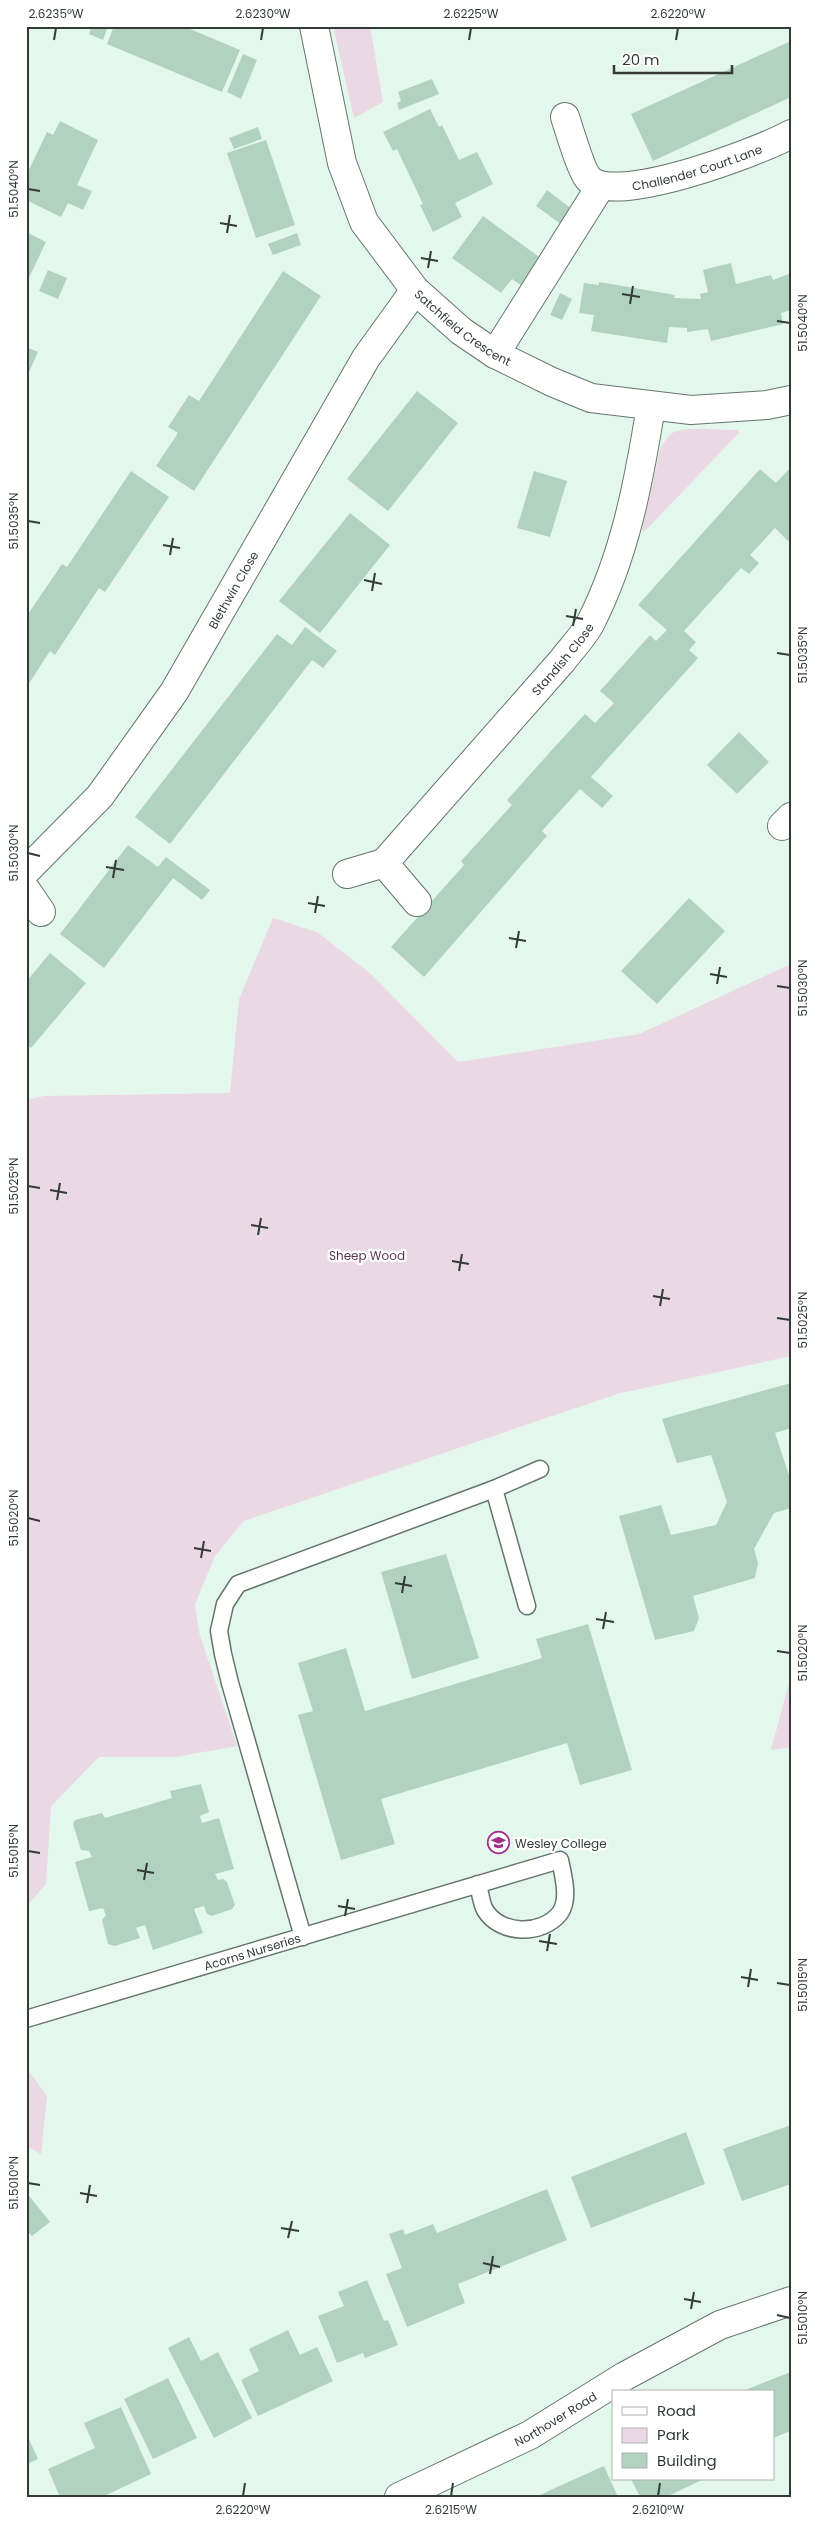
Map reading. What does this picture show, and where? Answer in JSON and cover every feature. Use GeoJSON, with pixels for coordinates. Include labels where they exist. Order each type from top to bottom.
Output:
{"type":"FeatureCollection","features":[{"type":"Feature","properties":{"kind":"street","name":"Satchfield Crescent"},"geometry":{"type":"LineString","coordinates":[[314,26],[342,163],[364,222],[415,290],[461,331],[495,354],[552,382],[591,398],[691,410],[719,409],[791,400]]}},
{"type":"Feature","properties":{"kind":"street"},"geometry":{"type":"LineString","coordinates":[[495,354],[600,187],[588,178],[565,116]]}},
{"type":"Feature","properties":{"kind":"street","name":"Challender Court Lane"},"geometry":{"type":"LineString","coordinates":[[600,187],[638,185],[688,174],[791,134]]}},
{"type":"Feature","properties":{"kind":"street","name":"Blethwin Close"},"geometry":{"type":"LineString","coordinates":[[26,871],[100,796],[174,692],[366,358],[415,290]]}},
{"type":"Feature","properties":{"kind":"street","name":"Standish Close"},"geometry":{"type":"LineString","coordinates":[[384,863],[562,661],[589,625],[612,574],[632,513],[651,406]]}},
{"type":"Feature","properties":{"kind":"street"},"geometry":{"type":"LineString","coordinates":[[347,874],[384,863],[417,902]]}},
{"type":"Feature","properties":{"kind":"street","name":"Northover Road"},"geometry":{"type":"LineString","coordinates":[[400,2497],[530,2435],[625,2376],[720,2325],[791,2301]]}},
{"type":"Feature","properties":{"kind":"lane"},"geometry":{"type":"LineString","coordinates":[[304,1937],[230,1683],[219,1631],[225,1604],[238,1584],[494,1489],[540,1469]]}},
{"type":"Feature","properties":{"kind":"lane"},"geometry":{"type":"LineString","coordinates":[[494,1489],[527,1606]]}},
{"type":"Feature","properties":{"kind":"lane","name":"Acorns Nurseries"},"geometry":{"type":"LineString","coordinates":[[26,2019],[304,1937],[478,1884],[560,1860],[566,1889],[560,1912],[546,1924],[520,1931],[502,1926],[485,1910],[478,1884]]}},
{"type":"Feature","properties":{"kind":"green space"},"geometry":{"type":"Polygon","coordinates":[[[333,26],[370,26],[383,102],[354,118],[333,26]]]}},
{"type":"Feature","properties":{"kind":"green space"},"geometry":{"type":"Polygon","coordinates":[[[688,429],[738,430],[739,433],[644,532],[642,530],[660,450],[669,435],[688,429]]]}},
{"type":"Feature","properties":{"kind":"green space","name":"Sheep Wood"},"geometry":{"type":"Polygon","coordinates":[[[273,918],[317,932],[371,974],[458,1062],[639,1034],[791,964],[791,1356],[617,1394],[244,1521],[215,1556],[195,1604],[199,1632],[237,1746],[176,1757],[99,1757],[51,1806],[46,1884],[26,1907],[26,1100],[44,1096],[230,1093],[239,999],[273,918]]]}},
{"type":"Feature","properties":{"kind":"green space"},"geometry":{"type":"Polygon","coordinates":[[[791,1675],[791,1747],[771,1750],[791,1675]]]}},
{"type":"Feature","properties":{"kind":"green space"},"geometry":{"type":"Polygon","coordinates":[[[26,2067],[47,2096],[41,2154],[26,2146],[26,2067]]]}},
{"type":"Feature","properties":{"kind":"building"},"geometry":{"type":"Polygon","coordinates":[[[92,26],[108,26],[103,40],[89,34],[92,26]]]}},
{"type":"Feature","properties":{"kind":"building"},"geometry":{"type":"Polygon","coordinates":[[[114,26],[183,26],[240,50],[222,92],[107,44],[114,26]]]}},
{"type":"Feature","properties":{"kind":"building"},"geometry":{"type":"Polygon","coordinates":[[[791,41],[791,97],[653,161],[631,114],[791,41]]]}},
{"type":"Feature","properties":{"kind":"building"},"geometry":{"type":"Polygon","coordinates":[[[243,54],[257,60],[241,99],[227,92],[243,54]]]}},
{"type":"Feature","properties":{"kind":"building"},"geometry":{"type":"Polygon","coordinates":[[[432,79],[439,94],[399,110],[397,103],[401,101],[398,92],[432,79]]]}},
{"type":"Feature","properties":{"kind":"building"},"geometry":{"type":"Polygon","coordinates":[[[430,109],[439,127],[442,125],[459,160],[477,152],[493,184],[455,203],[462,217],[433,232],[420,205],[423,204],[397,149],[393,151],[383,132],[430,109]]]}},
{"type":"Feature","properties":{"kind":"building"},"geometry":{"type":"Polygon","coordinates":[[[60,121],[98,140],[77,185],[92,191],[83,210],[68,203],[61,217],[26,200],[26,176],[47,132],[53,135],[60,121]]]}},
{"type":"Feature","properties":{"kind":"building"},"geometry":{"type":"Polygon","coordinates":[[[258,127],[262,139],[234,149],[229,138],[258,127]]]}},
{"type":"Feature","properties":{"kind":"building"},"geometry":{"type":"Polygon","coordinates":[[[266,140],[295,225],[256,238],[227,153],[266,140]]]}},
{"type":"Feature","properties":{"kind":"building"},"geometry":{"type":"Polygon","coordinates":[[[547,190],[573,210],[562,225],[536,206],[547,190]]]}},
{"type":"Feature","properties":{"kind":"building"},"geometry":{"type":"Polygon","coordinates":[[[483,216],[542,259],[522,286],[512,279],[501,293],[452,258],[483,216]]]}},
{"type":"Feature","properties":{"kind":"building"},"geometry":{"type":"Polygon","coordinates":[[[26,232],[46,242],[26,284],[26,232]]]}},
{"type":"Feature","properties":{"kind":"building"},"geometry":{"type":"Polygon","coordinates":[[[297,233],[301,245],[273,255],[268,244],[297,233]]]}},
{"type":"Feature","properties":{"kind":"building"},"geometry":{"type":"Polygon","coordinates":[[[731,263],[736,284],[771,275],[773,280],[791,273],[791,310],[781,313],[783,324],[711,341],[708,329],[687,332],[687,328],[669,327],[667,343],[591,331],[594,315],[579,313],[584,283],[599,285],[599,282],[675,295],[674,298],[701,299],[700,294],[708,292],[703,270],[731,263]]]}},
{"type":"Feature","properties":{"kind":"building"},"geometry":{"type":"Polygon","coordinates":[[[48,270],[67,278],[58,299],[39,291],[48,270]]]}},
{"type":"Feature","properties":{"kind":"building"},"geometry":{"type":"Polygon","coordinates":[[[283,271],[321,296],[194,491],[156,466],[178,433],[168,427],[189,395],[199,401],[283,271]]]}},
{"type":"Feature","properties":{"kind":"building"},"geometry":{"type":"Polygon","coordinates":[[[560,293],[572,299],[562,320],[550,315],[560,293]]]}},
{"type":"Feature","properties":{"kind":"building"},"geometry":{"type":"Polygon","coordinates":[[[26,347],[38,352],[28,374],[26,373],[26,347]]]}},
{"type":"Feature","properties":{"kind":"building"},"geometry":{"type":"Polygon","coordinates":[[[417,391],[458,423],[388,511],[347,479],[417,391]]]}},
{"type":"Feature","properties":{"kind":"building"},"geometry":{"type":"Polygon","coordinates":[[[791,467],[791,492],[788,494],[791,496],[791,538],[788,541],[775,528],[750,555],[759,563],[749,574],[741,568],[684,631],[696,642],[689,650],[698,658],[591,777],[613,796],[602,808],[580,789],[542,831],[547,836],[424,977],[391,947],[464,865],[461,861],[512,805],[507,800],[560,741],[585,714],[595,723],[614,703],[600,691],[650,635],[656,641],[667,630],[638,605],[760,469],[776,483],[791,467]]]}},
{"type":"Feature","properties":{"kind":"building"},"geometry":{"type":"Polygon","coordinates":[[[131,471],[169,497],[105,592],[99,588],[55,655],[50,651],[26,688],[26,617],[62,564],[67,567],[131,471]]]}},
{"type":"Feature","properties":{"kind":"building"},"geometry":{"type":"Polygon","coordinates":[[[534,471],[567,481],[550,537],[517,528],[534,471]]]}},
{"type":"Feature","properties":{"kind":"building"},"geometry":{"type":"Polygon","coordinates":[[[350,513],[390,545],[320,633],[279,601],[350,513]]]}},
{"type":"Feature","properties":{"kind":"building"},"geometry":{"type":"Polygon","coordinates":[[[305,627],[337,651],[323,668],[312,660],[170,844],[135,817],[277,634],[292,645],[305,627]]]}},
{"type":"Feature","properties":{"kind":"building"},"geometry":{"type":"Polygon","coordinates":[[[739,732],[769,762],[737,794],[707,765],[739,732]]]}},
{"type":"Feature","properties":{"kind":"building"},"geometry":{"type":"Polygon","coordinates":[[[128,845],[158,867],[166,857],[210,890],[202,900],[173,878],[104,968],[60,934],[128,845]]]}},
{"type":"Feature","properties":{"kind":"building"},"geometry":{"type":"Polygon","coordinates":[[[689,898],[725,931],[657,1004],[621,971],[689,898]]]}},
{"type":"Feature","properties":{"kind":"building"},"geometry":{"type":"Polygon","coordinates":[[[50,953],[86,983],[31,1048],[26,1044],[26,982],[50,953]]]}},
{"type":"Feature","properties":{"kind":"building"},"geometry":{"type":"Polygon","coordinates":[[[791,1383],[791,1428],[775,1433],[791,1481],[791,1508],[774,1513],[754,1549],[758,1563],[755,1578],[693,1596],[699,1618],[694,1631],[655,1640],[619,1516],[661,1505],[671,1535],[716,1525],[727,1502],[711,1455],[677,1463],[662,1419],[791,1383]]]}},
{"type":"Feature","properties":{"kind":"building"},"geometry":{"type":"Polygon","coordinates":[[[446,1554],[479,1658],[412,1679],[381,1572],[446,1554]]]}},
{"type":"Feature","properties":{"kind":"building"},"geometry":{"type":"Polygon","coordinates":[[[588,1624],[632,1770],[580,1785],[567,1743],[381,1799],[395,1844],[341,1860],[298,1715],[313,1711],[298,1663],[346,1648],[365,1711],[542,1658],[536,1639],[588,1624]]]}},
{"type":"Feature","properties":{"kind":"building"},"geometry":{"type":"Polygon","coordinates":[[[201,1784],[209,1812],[200,1816],[202,1823],[219,1818],[234,1869],[215,1874],[218,1880],[223,1879],[227,1882],[235,1905],[232,1909],[212,1916],[207,1914],[204,1906],[194,1909],[203,1933],[153,1950],[145,1925],[136,1928],[140,1938],[115,1946],[108,1944],[102,1920],[106,1915],[103,1908],[89,1911],[75,1862],[92,1857],[89,1851],[81,1850],[73,1824],[75,1820],[102,1813],[105,1818],[172,1798],[170,1791],[201,1784]]]}},
{"type":"Feature","properties":{"kind":"building"},"geometry":{"type":"Polygon","coordinates":[[[791,2125],[791,2184],[742,2201],[723,2149],[791,2125]]]}},
{"type":"Feature","properties":{"kind":"building"},"geometry":{"type":"Polygon","coordinates":[[[686,2132],[705,2184],[591,2228],[571,2177],[686,2132]]]}},
{"type":"Feature","properties":{"kind":"building"},"geometry":{"type":"Polygon","coordinates":[[[547,2189],[567,2240],[458,2284],[465,2303],[407,2327],[386,2274],[402,2268],[389,2234],[403,2229],[405,2235],[433,2224],[437,2233],[547,2189]]]}},
{"type":"Feature","properties":{"kind":"building"},"geometry":{"type":"Polygon","coordinates":[[[26,2192],[50,2222],[32,2236],[26,2230],[26,2192]]]}},
{"type":"Feature","properties":{"kind":"building"},"geometry":{"type":"Polygon","coordinates":[[[367,2280],[384,2321],[388,2320],[398,2345],[365,2358],[363,2353],[337,2363],[318,2316],[344,2306],[338,2292],[367,2280]]]}},
{"type":"Feature","properties":{"kind":"building"},"geometry":{"type":"Polygon","coordinates":[[[288,2330],[300,2355],[317,2347],[333,2381],[258,2416],[241,2380],[259,2371],[249,2349],[288,2330]]]}},
{"type":"Feature","properties":{"kind":"building"},"geometry":{"type":"Polygon","coordinates":[[[189,2337],[201,2361],[218,2352],[252,2418],[214,2438],[168,2348],[189,2337]]]}},
{"type":"Feature","properties":{"kind":"building"},"geometry":{"type":"Polygon","coordinates":[[[791,2372],[791,2431],[774,2438],[774,2390],[745,2390],[791,2372]]]}},
{"type":"Feature","properties":{"kind":"building"},"geometry":{"type":"Polygon","coordinates":[[[168,2378],[197,2438],[153,2459],[124,2399],[168,2378]]]}},
{"type":"Feature","properties":{"kind":"building"},"geometry":{"type":"Polygon","coordinates":[[[121,2407],[151,2474],[102,2497],[60,2497],[48,2469],[95,2448],[84,2423],[121,2407]]]}},
{"type":"Feature","properties":{"kind":"building"},"geometry":{"type":"Polygon","coordinates":[[[26,2433],[38,2459],[27,2464],[26,2463],[26,2433]]]}},
{"type":"Feature","properties":{"kind":"building"},"geometry":{"type":"Polygon","coordinates":[[[604,2466],[618,2497],[536,2497],[557,2487],[604,2466]]]}},
{"type":"Feature","properties":{"kind":"building"},"geometry":{"type":"Polygon","coordinates":[[[632,2480],[702,2480],[666,2497],[640,2497],[632,2480]]]}},
{"type":"Feature","properties":{"kind":"place","name":"Wesley College"},"geometry":{"type":"Point","coordinates":[499,1843]}}]}
